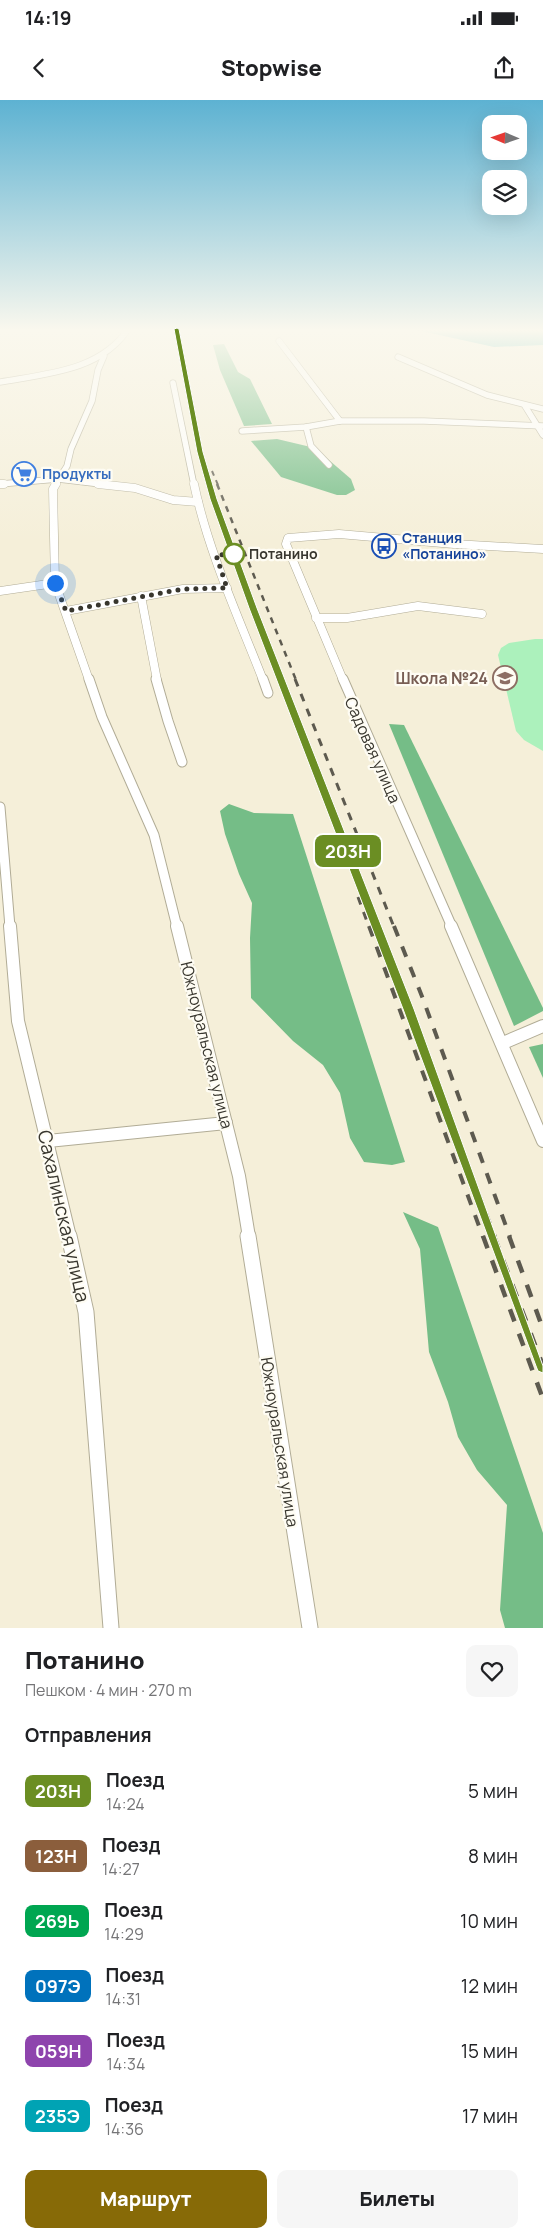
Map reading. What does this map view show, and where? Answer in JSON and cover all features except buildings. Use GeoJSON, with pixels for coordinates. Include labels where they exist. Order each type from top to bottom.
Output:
{"type":"FeatureCollection","features":[{"type":"Feature","properties":{"kind":"street","name":"Южноуральская улица"},"geometry":{"type":"LineString","coordinates":[[92,400],[71,449],[67,466],[53,488],[55,583],[102,717],[154,835],[226,1123],[240,1186],[310,1628]]}},
{"type":"Feature","properties":{"kind":"street"},"geometry":{"type":"LineString","coordinates":[[177,400],[198,502],[227,588],[268,693]]}},
{"type":"Feature","properties":{"kind":"street"},"geometry":{"type":"LineString","coordinates":[[324,400],[340,421]]}},
{"type":"Feature","properties":{"kind":"street"},"geometry":{"type":"LineString","coordinates":[[506,400],[543,409]]}},
{"type":"Feature","properties":{"kind":"street"},"geometry":{"type":"LineString","coordinates":[[525,406],[543,435]]}},
{"type":"Feature","properties":{"kind":"street"},"geometry":{"type":"LineString","coordinates":[[242,431],[306,427],[340,421],[424,421],[539,426]]}},
{"type":"Feature","properties":{"kind":"street"},"geometry":{"type":"LineString","coordinates":[[306,427],[311,446],[329,465]]}},
{"type":"Feature","properties":{"kind":"street"},"geometry":{"type":"LineString","coordinates":[[0,484],[58,479],[135,488],[173,500],[198,502]]}},
{"type":"Feature","properties":{"kind":"street","name":"Садовая улица"},"geometry":{"type":"LineString","coordinates":[[543,549],[426,543],[324,532],[288,538],[287,549],[503,1043],[543,1141]]}},
{"type":"Feature","properties":{"kind":"street"},"geometry":{"type":"LineString","coordinates":[[0,591],[55,583]]}},
{"type":"Feature","properties":{"kind":"street"},"geometry":{"type":"LineString","coordinates":[[66,611],[183,589],[227,588]]}},
{"type":"Feature","properties":{"kind":"street"},"geometry":{"type":"LineString","coordinates":[[141,596],[150,654],[165,715],[182,762]]}},
{"type":"Feature","properties":{"kind":"street"},"geometry":{"type":"LineString","coordinates":[[316,618],[347,618],[418,606],[482,614]]}},
{"type":"Feature","properties":{"kind":"street","name":"Сахалинская улица"},"geometry":{"type":"LineString","coordinates":[[0,807],[18,1020],[31,1082],[48,1141],[86,1312],[111,1628]]}},
{"type":"Feature","properties":{"kind":"street"},"geometry":{"type":"LineString","coordinates":[[503,1043],[543,1026]]}},
{"type":"Feature","properties":{"kind":"street"},"geometry":{"type":"LineString","coordinates":[[48,1141],[226,1123]]}},
{"type":"Feature","properties":{"kind":"green space"},"geometry":{"type":"Polygon","coordinates":[[[233,400],[260,400],[272,424],[244,426],[233,400]]]}},
{"type":"Feature","properties":{"kind":"green space"},"geometry":{"type":"Polygon","coordinates":[[[277,439],[315,448],[351,479],[355,490],[346,495],[337,495],[281,477],[251,441],[277,439]]]}},
{"type":"Feature","properties":{"kind":"green space"},"geometry":{"type":"Polygon","coordinates":[[[543,639],[543,751],[524,740],[516,731],[498,655],[501,648],[509,643],[543,639]]]}},
{"type":"Feature","properties":{"kind":"green space"},"geometry":{"type":"Polygon","coordinates":[[[389,724],[404,725],[543,1008],[543,1011],[514,1026],[389,724]]]}},
{"type":"Feature","properties":{"kind":"green space"},"geometry":{"type":"Polygon","coordinates":[[[229,804],[254,813],[293,814],[405,1162],[392,1165],[364,1162],[350,1138],[340,1093],[323,1065],[293,1041],[251,998],[250,938],[252,903],[239,874],[225,834],[220,811],[229,804]]]}},
{"type":"Feature","properties":{"kind":"green space"},"geometry":{"type":"Polygon","coordinates":[[[543,1044],[543,1078],[529,1047],[543,1044]]]}},
{"type":"Feature","properties":{"kind":"green space"},"geometry":{"type":"Polygon","coordinates":[[[403,1212],[438,1227],[543,1533],[543,1628],[505,1628],[500,1610],[507,1505],[477,1470],[458,1437],[448,1402],[429,1352],[420,1249],[403,1212]]]}},
{"type":"Feature","properties":{"kind":"railway"},"geometry":{"type":"LineString","coordinates":[[190,400],[200,452],[209,485]]}},
{"type":"Feature","properties":{"kind":"railway"},"geometry":{"type":"LineString","coordinates":[[212,471],[218,485]]}},
{"type":"Feature","properties":{"kind":"railway"},"geometry":{"type":"LineString","coordinates":[[209,484],[281,680]]}},
{"type":"Feature","properties":{"kind":"railway"},"geometry":{"type":"LineString","coordinates":[[217,484],[296,680]]}},
{"type":"Feature","properties":{"kind":"railway"},"geometry":{"type":"LineString","coordinates":[[281,679],[377,927]]}},
{"type":"Feature","properties":{"kind":"railway"},"geometry":{"type":"LineString","coordinates":[[295,679],[394,927]]}},
{"type":"Feature","properties":{"kind":"railway"},"geometry":{"type":"LineString","coordinates":[[358,897],[369,927]]}},
{"type":"Feature","properties":{"kind":"railway"},"geometry":{"type":"LineString","coordinates":[[369,926],[483,1237]]}},
{"type":"Feature","properties":{"kind":"railway"},"geometry":{"type":"LineString","coordinates":[[377,926],[495,1237]]}},
{"type":"Feature","properties":{"kind":"railway"},"geometry":{"type":"LineString","coordinates":[[394,926],[423,999],[510,1237]]}},
{"type":"Feature","properties":{"kind":"railway"},"geometry":{"type":"LineString","coordinates":[[483,1236],[543,1399]]}},
{"type":"Feature","properties":{"kind":"railway"},"geometry":{"type":"LineString","coordinates":[[494,1236],[543,1366]]}},
{"type":"Feature","properties":{"kind":"railway"},"geometry":{"type":"LineString","coordinates":[[509,1236],[543,1329]]}},
{"type":"Feature","properties":{"kind":"train","name":"203Н"},"geometry":{"type":"LineString","coordinates":[[191,400],[200,452],[213,499],[253,608],[409,1009],[543,1366]]}},
{"type":"Feature","properties":{"kind":"place","name":"Продукты"},"geometry":{"type":"Point","coordinates":[24,474]}},
{"type":"Feature","properties":{"kind":"place","name":"Станция «Потанино»"},"geometry":{"type":"Point","coordinates":[384,546]}},
{"type":"Feature","properties":{"kind":"place","name":"Потанино"},"geometry":{"type":"Point","coordinates":[234,554]}},
{"type":"Feature","properties":{"kind":"place","name":"Школа №24"},"geometry":{"type":"Point","coordinates":[505,678]}},
{"type":"Feature","properties":{"kind":"route"},"geometry":{"type":"LineString","coordinates":[[55,583],[66,611],[183,589],[227,588],[216,555],[234,554]]}}]}
